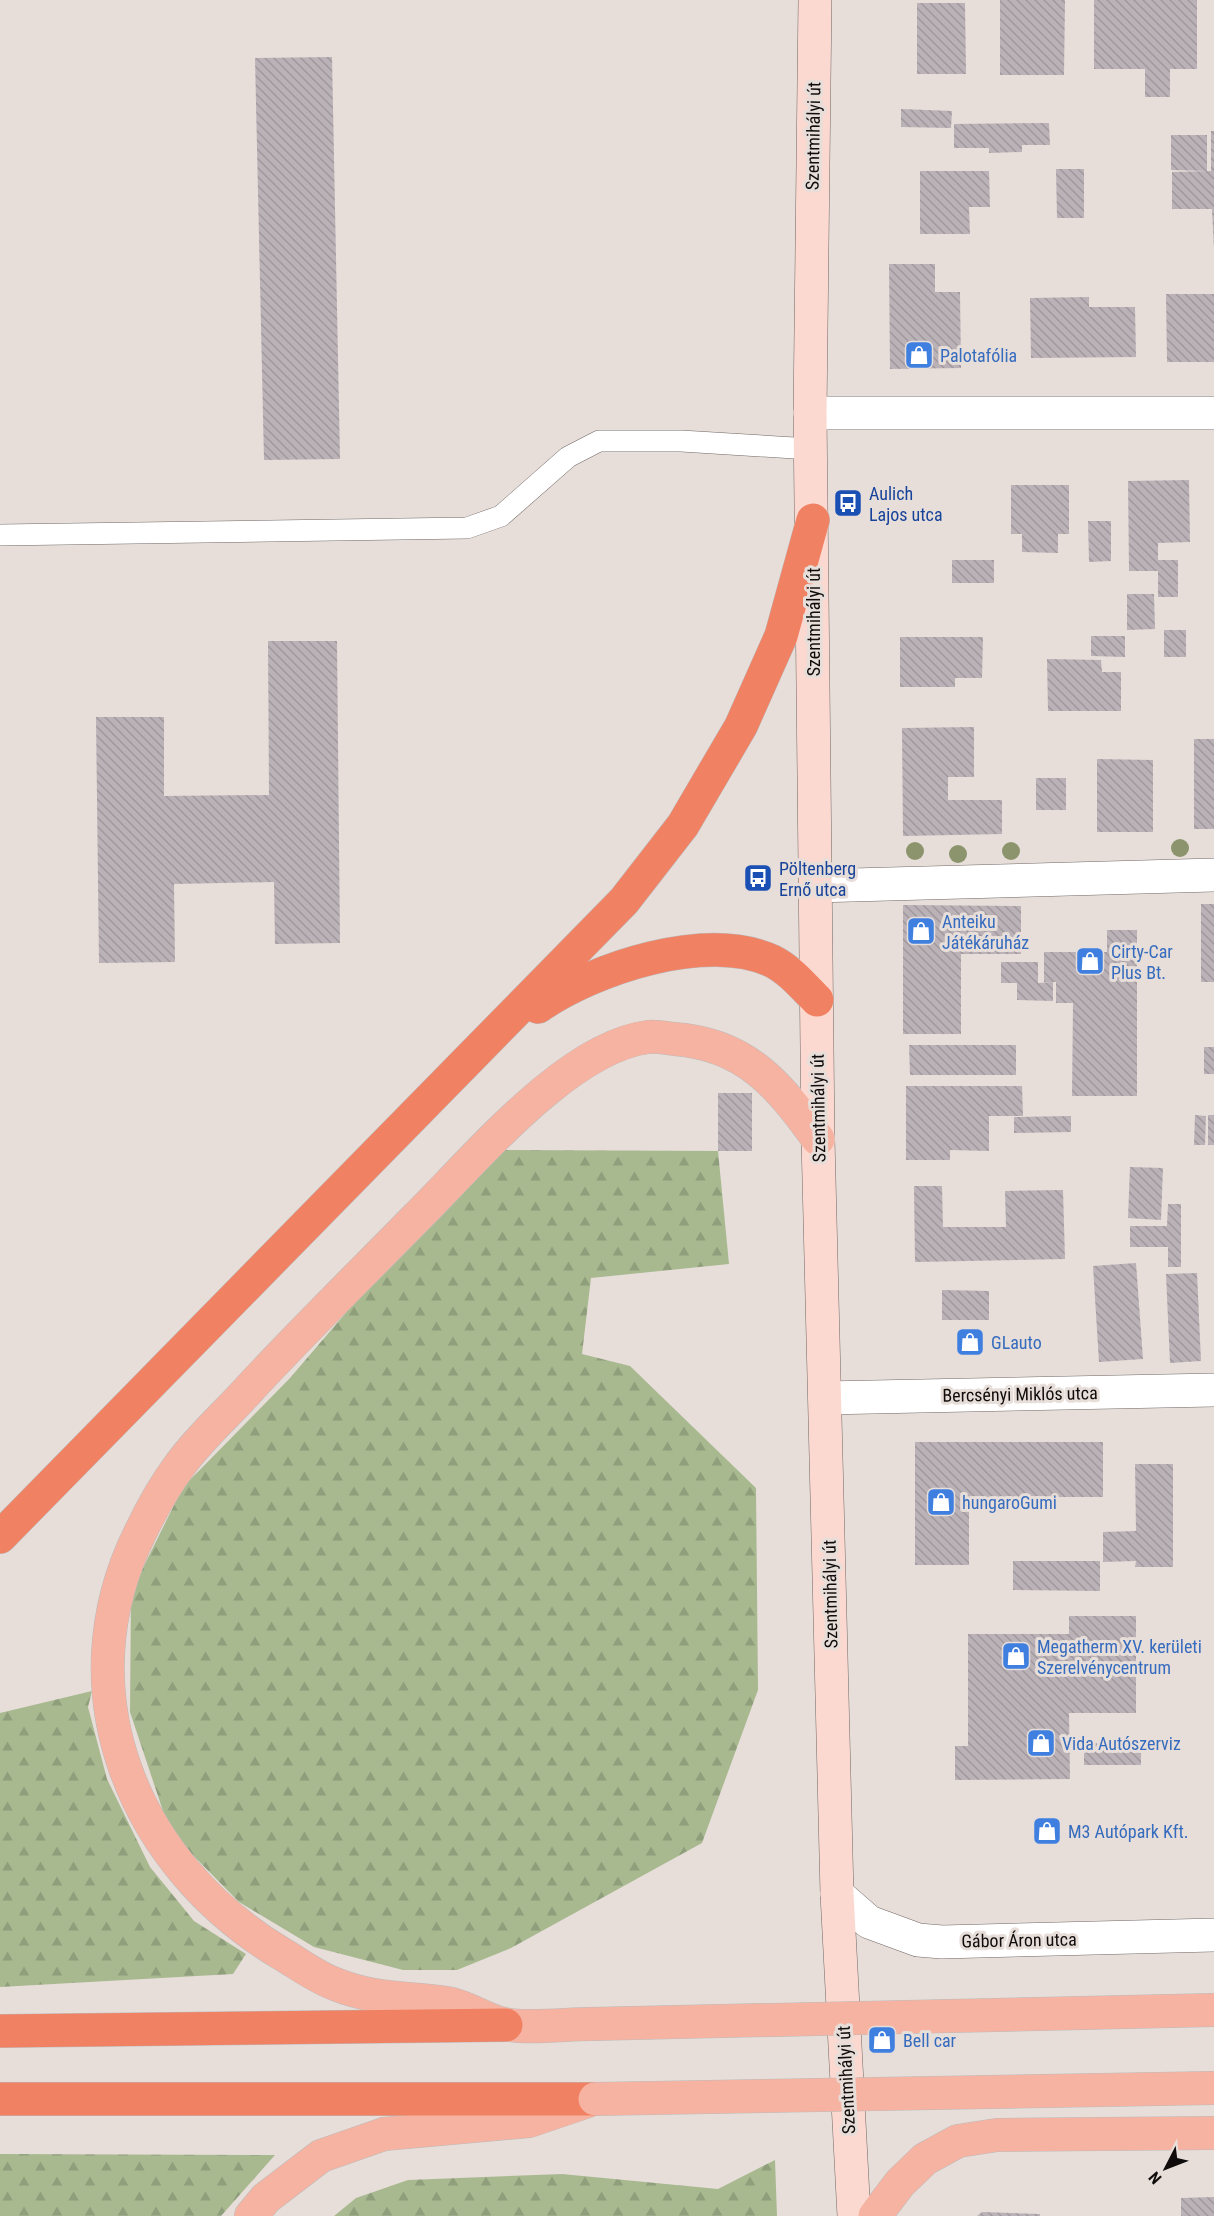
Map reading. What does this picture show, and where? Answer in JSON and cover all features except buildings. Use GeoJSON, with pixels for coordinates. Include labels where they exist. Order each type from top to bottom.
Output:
{"type":"FeatureCollection","features":[{"type":"Feature","properties":{"kind":"highway"},"geometry":{"type":"LineString","coordinates":[[0,1537],[624,902],[683,825],[741,726],[781,636],[813,520]]}},
{"type":"Feature","properties":{"kind":"highway"},"geometry":{"type":"LineString","coordinates":[[496,1034],[559,992],[636,961],[680,954],[731,951],[772,961],[791,973],[817,1000]]}},
{"type":"Feature","properties":{"kind":"highway"},"geometry":{"type":"LineString","coordinates":[[0,2031],[506,2025]]}},
{"type":"Feature","properties":{"kind":"highway"},"geometry":{"type":"LineString","coordinates":[[0,2099],[595,2099]]}},
{"type":"Feature","properties":{"kind":"main road","name":"Szentmihályi út"},"geometry":{"type":"LineString","coordinates":[[815,0],[810,413],[813,520],[818,1139],[837,1894],[854,2216]]}},
{"type":"Feature","properties":{"kind":"main road"},"geometry":{"type":"LineString","coordinates":[[818,1139],[786,1095],[758,1067],[713,1045],[649,1037],[613,1047],[581,1064],[530,1104],[293,1341],[180,1464],[140,1533],[114,1598],[106,1662],[113,1732],[139,1804],[178,1864],[226,1914],[262,1942],[332,1984],[383,1998],[450,2003],[506,2025],[1214,2010]]}},
{"type":"Feature","properties":{"kind":"main road"},"geometry":{"type":"LineString","coordinates":[[251,2216],[266,2198],[321,2156],[384,2134],[529,2121],[595,2099],[1214,2088]]}},
{"type":"Feature","properties":{"kind":"main road"},"geometry":{"type":"LineString","coordinates":[[875,2216],[900,2183],[925,2159],[958,2141],[997,2135],[1214,2133]]}},
{"type":"Feature","properties":{"kind":"street"},"geometry":{"type":"LineString","coordinates":[[810,413],[1214,413]]}},
{"type":"Feature","properties":{"kind":"street"},"geometry":{"type":"LineString","coordinates":[[815,886],[1214,875]]}},
{"type":"Feature","properties":{"kind":"street","name":"Bercsényi Miklós utca"},"geometry":{"type":"LineString","coordinates":[[825,1398],[1214,1390]]}},
{"type":"Feature","properties":{"kind":"street","name":"Gábor Áron utca"},"geometry":{"type":"LineString","coordinates":[[837,1894],[869,1922],[918,1940],[942,1942],[1214,1935]]}},
{"type":"Feature","properties":{"kind":"lane"},"geometry":{"type":"LineString","coordinates":[[0,535],[467,528],[501,516],[568,457],[598,441],[681,441],[811,449]]}},
{"type":"Feature","properties":{"kind":"green space"},"geometry":{"type":"Polygon","coordinates":[[[499,1150],[718,1151],[729,1264],[591,1278],[582,1354],[630,1366],[756,1488],[758,1690],[702,1843],[511,1948],[457,1970],[403,1970],[314,1947],[239,1902],[170,1832],[130,1712],[131,1592],[183,1487],[290,1378],[415,1232],[499,1150]]]}},
{"type":"Feature","properties":{"kind":"green space"},"geometry":{"type":"Polygon","coordinates":[[[92,1691],[88,1707],[107,1779],[150,1867],[194,1921],[246,1954],[233,1974],[0,1987],[0,1713],[92,1691]]]}},
{"type":"Feature","properties":{"kind":"green space"},"geometry":{"type":"Polygon","coordinates":[[[0,2154],[275,2155],[221,2216],[0,2216],[0,2154]]]}},
{"type":"Feature","properties":{"kind":"green space"},"geometry":{"type":"Polygon","coordinates":[[[775,2160],[777,2216],[334,2216],[356,2198],[408,2180],[562,2174],[718,2189],[775,2160]]]}},
{"type":"Feature","properties":{"kind":"place","name":"Palotafólia"},"geometry":{"type":"Point","coordinates":[919,355]}},
{"type":"Feature","properties":{"kind":"place","name":"Aulich Lajos utca"},"geometry":{"type":"Point","coordinates":[848,503]}},
{"type":"Feature","properties":{"kind":"place","name":"Pöltenberg Ernő utca"},"geometry":{"type":"Point","coordinates":[758,878]}},
{"type":"Feature","properties":{"kind":"place","name":"Anteiku Játékáruház"},"geometry":{"type":"Point","coordinates":[921,931]}},
{"type":"Feature","properties":{"kind":"place","name":"Cirty-Car Plus Bt."},"geometry":{"type":"Point","coordinates":[1090,961]}},
{"type":"Feature","properties":{"kind":"place","name":"GLauto"},"geometry":{"type":"Point","coordinates":[970,1342]}},
{"type":"Feature","properties":{"kind":"place","name":"hungaroGumi"},"geometry":{"type":"Point","coordinates":[941,1502]}},
{"type":"Feature","properties":{"kind":"place","name":"Megatherm XV. kerületi Szerelvénycentrum"},"geometry":{"type":"Point","coordinates":[1016,1656]}},
{"type":"Feature","properties":{"kind":"place","name":"Vida Autószerviz"},"geometry":{"type":"Point","coordinates":[1041,1743]}},
{"type":"Feature","properties":{"kind":"place","name":"M3 Autópark Kft."},"geometry":{"type":"Point","coordinates":[1047,1831]}},
{"type":"Feature","properties":{"kind":"place","name":"Bell car"},"geometry":{"type":"Point","coordinates":[882,2040]}}]}
